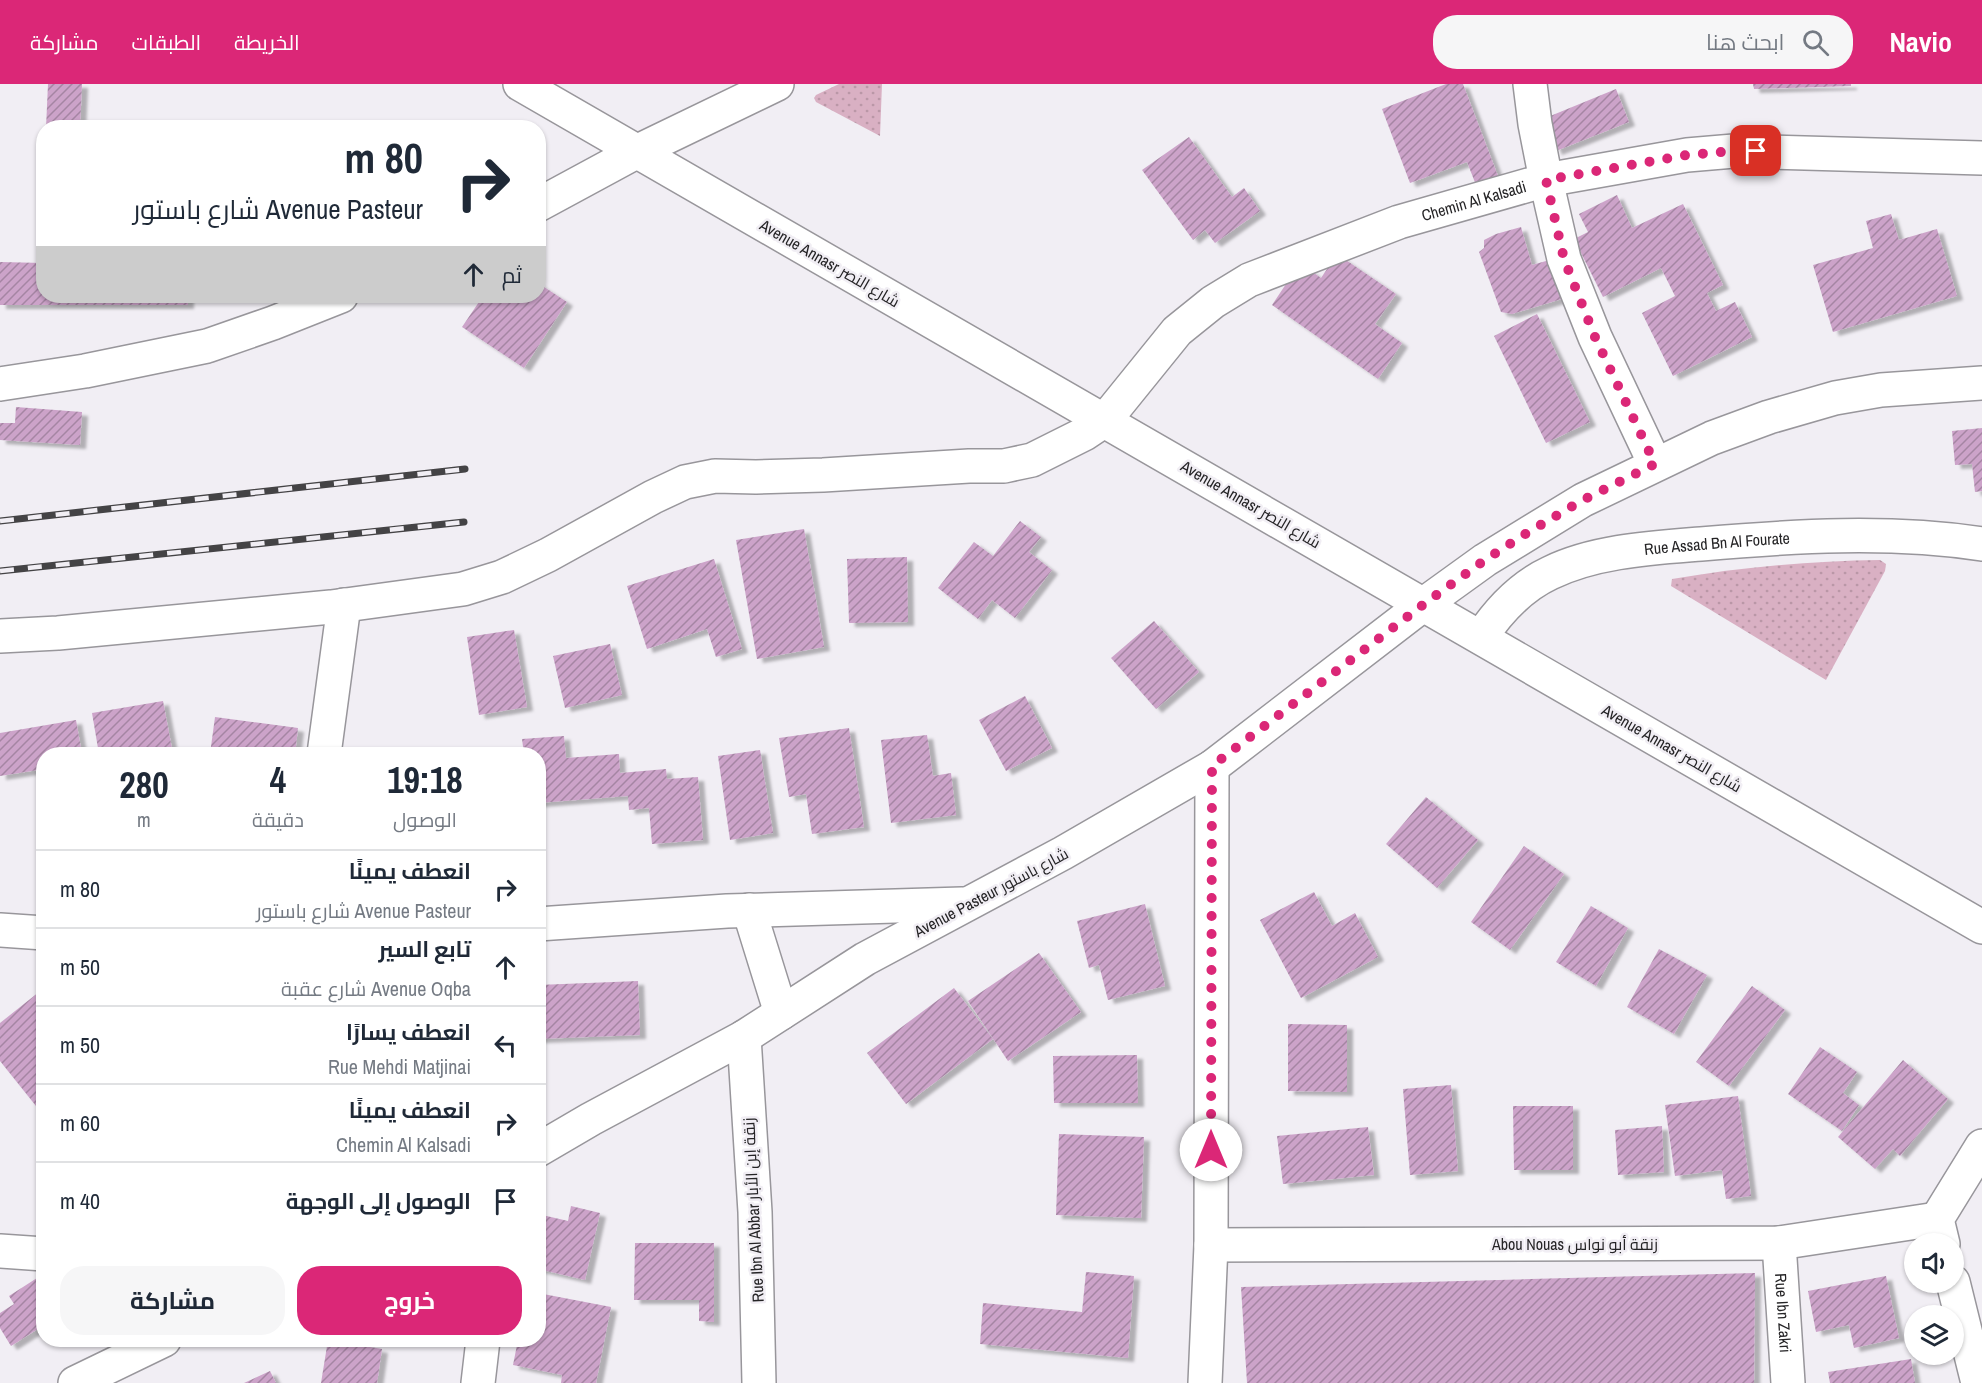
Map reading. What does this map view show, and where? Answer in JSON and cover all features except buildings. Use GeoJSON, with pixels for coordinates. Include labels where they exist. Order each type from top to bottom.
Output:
{"type":"FeatureCollection","features":[{"type":"Feature","properties":{"kind":"street","name":"Avenue Annasr شارع النصر"},"geometry":{"type":"LineString","coordinates":[[520,84],[1982,927]]}},
{"type":"Feature","properties":{"kind":"street"},"geometry":{"type":"LineString","coordinates":[[546,201],[636,152],[777,84]]}},
{"type":"Feature","properties":{"kind":"street"},"geometry":{"type":"LineString","coordinates":[[1530,84],[1535,124],[1564,259],[1595,337],[1655,464]]}},
{"type":"Feature","properties":{"kind":"street","name":"Chemin Al Kalsadi"},"geometry":{"type":"LineString","coordinates":[[0,636],[58,633],[344,605],[463,589],[502,577],[577,540],[653,497],[686,482],[715,476],[823,475],[1004,466],[1032,460],[1084,434],[1105,420],[1177,331],[1213,302],[1249,280],[1399,222],[1546,180],[1687,155],[1734,151],[1982,159]]}},
{"type":"Feature","properties":{"kind":"street"},"geometry":{"type":"LineString","coordinates":[[0,384],[84,371],[207,346],[323,303]]}},
{"type":"Feature","properties":{"kind":"street","name":"Avenue Pasteur شارع باستور"},"geometry":{"type":"LineString","coordinates":[[546,1145],[744,1037],[866,959],[1063,853],[1212,766],[1424,604],[1527,533],[1583,500],[1712,438],[1770,417],[1835,398],[1881,390],[1982,383]]}},
{"type":"Feature","properties":{"kind":"street","name":"Rue Assad Bn Al Fourate"},"geometry":{"type":"LineString","coordinates":[[1481,637],[1508,602],[1527,586],[1549,573],[1592,558],[1675,546],[1777,537],[1910,537],[1982,544]]}},
{"type":"Feature","properties":{"kind":"street"},"geometry":{"type":"LineString","coordinates":[[325,747],[344,605]]}},
{"type":"Feature","properties":{"kind":"street"},"geometry":{"type":"LineString","coordinates":[[1205,1383],[1211,1245],[1212,766]]}},
{"type":"Feature","properties":{"kind":"street"},"geometry":{"type":"LineString","coordinates":[[546,923],[749,910],[969,904]]}},
{"type":"Feature","properties":{"kind":"street"},"geometry":{"type":"LineString","coordinates":[[749,910],[781,1013]]}},
{"type":"Feature","properties":{"kind":"street"},"geometry":{"type":"LineString","coordinates":[[0,930],[36,932]]}},
{"type":"Feature","properties":{"kind":"street","name":"Rue Ibn Al Abbar زنقة إبن الأبار"},"geometry":{"type":"LineString","coordinates":[[744,1037],[755,1212],[759,1383]]}},
{"type":"Feature","properties":{"kind":"street"},"geometry":{"type":"LineString","coordinates":[[1940,1231],[1982,1146]]}},
{"type":"Feature","properties":{"kind":"street","name":"Abou Nouas زنقة أبو نواس"},"geometry":{"type":"LineString","coordinates":[[1211,1245],[1779,1243],[1940,1231]]}},
{"type":"Feature","properties":{"kind":"street","name":"Rue Ibn Zakri"},"geometry":{"type":"LineString","coordinates":[[1779,1243],[1788,1383]]}},
{"type":"Feature","properties":{"kind":"street"},"geometry":{"type":"LineString","coordinates":[[0,1251],[36,1253]]}},
{"type":"Feature","properties":{"kind":"street"},"geometry":{"type":"LineString","coordinates":[[1956,1293],[1978,1383]]}},
{"type":"Feature","properties":{"kind":"street"},"geometry":{"type":"LineString","coordinates":[[75,1383],[148,1347]]}},
{"type":"Feature","properties":{"kind":"street"},"geometry":{"type":"LineString","coordinates":[[478,1383],[482,1347]]}},
{"type":"Feature","properties":{"kind":"shaded area"},"geometry":{"type":"Polygon","coordinates":[[[839,84],[882,84],[880,136],[816,102],[814,98],[816,95],[839,84]]]}},
{"type":"Feature","properties":{"kind":"shaded area"},"geometry":{"type":"Polygon","coordinates":[[[1880,560],[1886,564],[1885,571],[1826,680],[1671,586],[1672,579],[1724,571],[1801,563],[1880,560]]]}},
{"type":"Feature","properties":{"kind":"railway"},"geometry":{"type":"LineString","coordinates":[[0,521],[465,469]]}},
{"type":"Feature","properties":{"kind":"railway"},"geometry":{"type":"LineString","coordinates":[[0,571],[464,522]]}},
{"type":"Feature","properties":{"kind":"route"},"geometry":{"type":"LineString","coordinates":[[1211,1150],[1212,766],[1485,560],[1583,500],[1655,464],[1595,337],[1564,259],[1546,180],[1687,155],[1756,151]]}}]}
